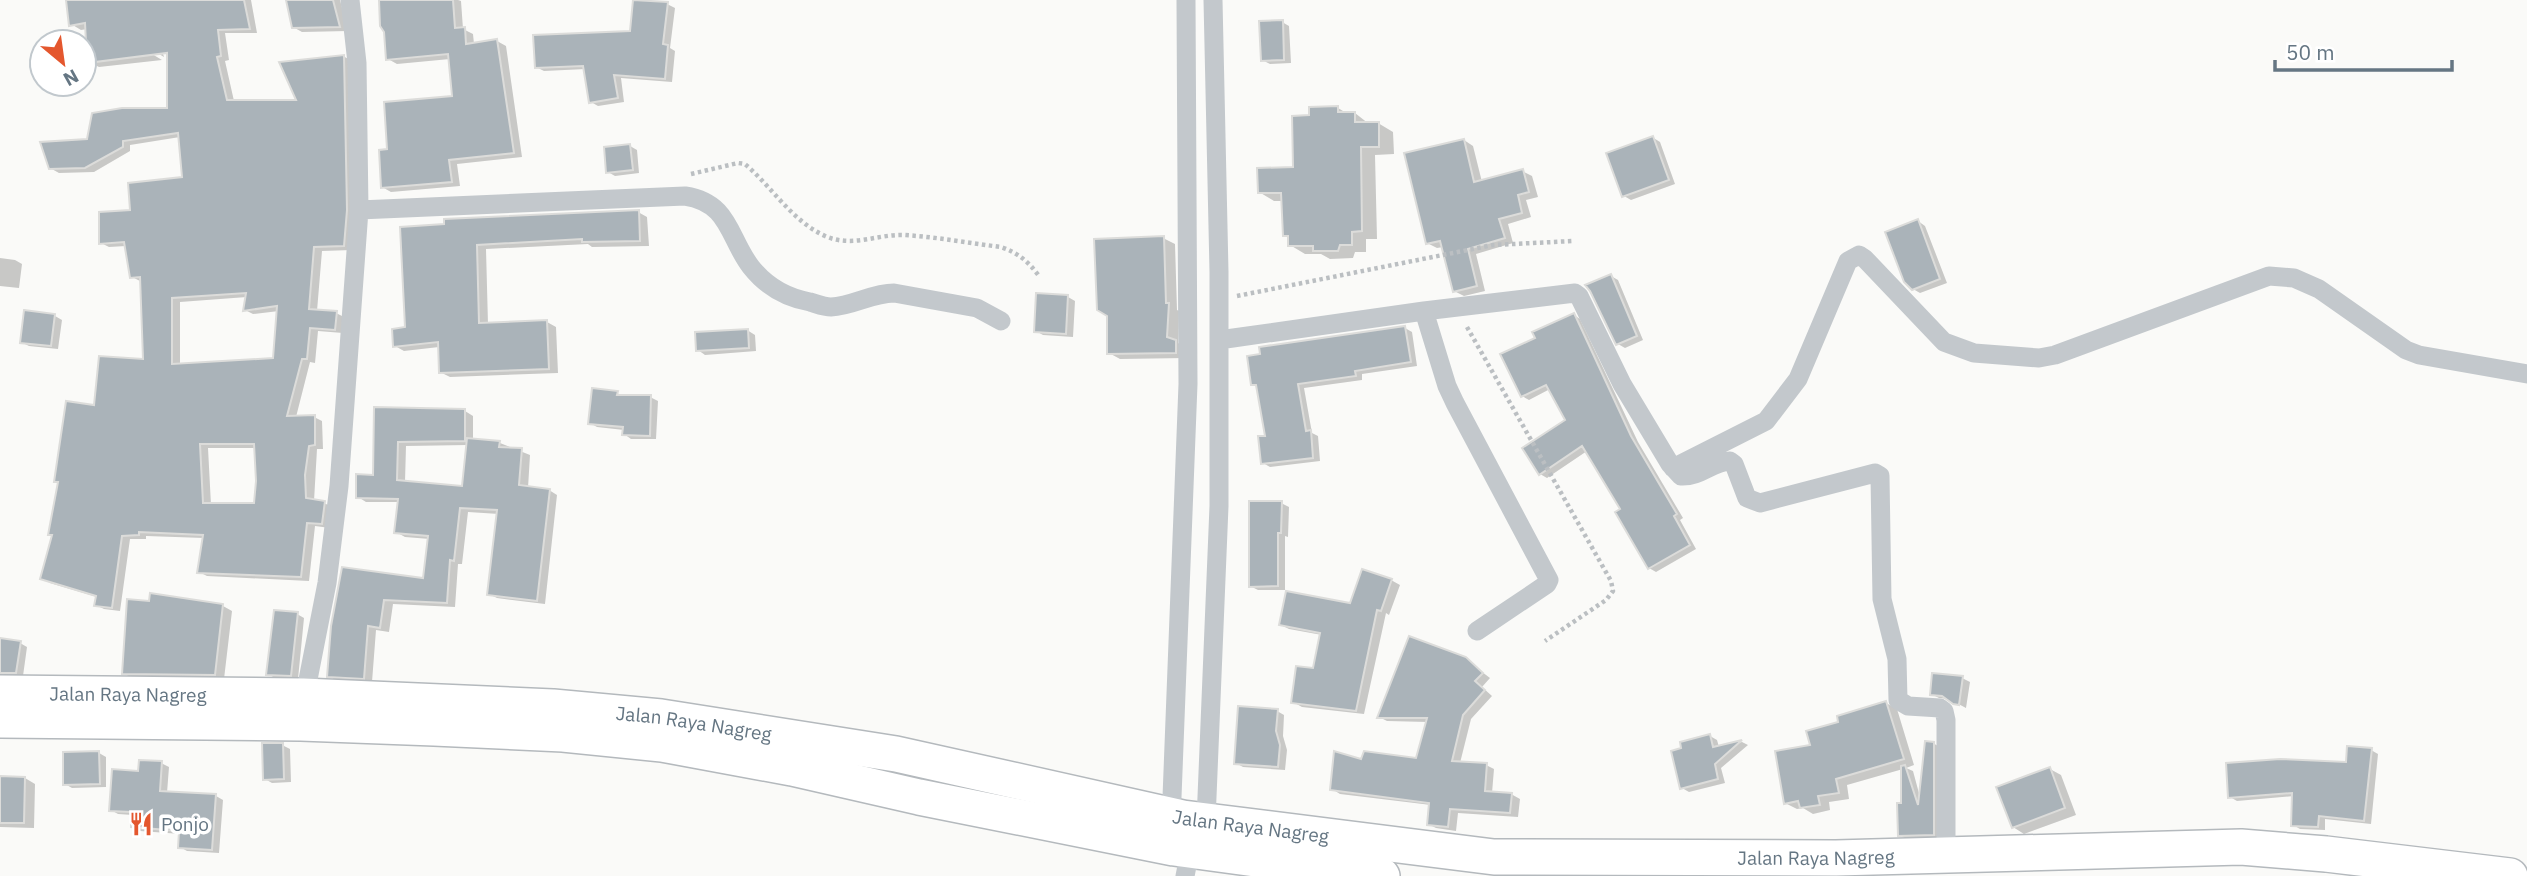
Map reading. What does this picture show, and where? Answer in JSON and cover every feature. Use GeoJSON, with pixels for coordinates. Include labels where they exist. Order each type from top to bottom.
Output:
{"type":"FeatureCollection","features":[{"type":"Feature","properties":{"kind":"highway","name":"Jalan Raya Nagreg"},"geometry":{"type":"LineString","coordinates":[[0,693],[302,710],[662,744],[779,765],[919,797],[1187,846],[1382,876]]}},
{"type":"Feature","properties":{"kind":"highway","name":"Jalan Raya Nagreg"},"geometry":{"type":"LineString","coordinates":[[0,720],[302,710]]}},
{"type":"Feature","properties":{"kind":"highway","name":"Jalan Raya Nagreg"},"geometry":{"type":"LineString","coordinates":[[1187,846],[1494,857],[1836,858],[2241,848],[2326,853],[2510,876]]}},
{"type":"Feature","properties":{"kind":"street"},"geometry":{"type":"LineString","coordinates":[[302,710],[327,583],[340,486],[359,210],[356,63],[350,0]]}},
{"type":"Feature","properties":{"kind":"street"},"geometry":{"type":"LineString","coordinates":[[1186,0],[1187,846]]}},
{"type":"Feature","properties":{"kind":"street"},"geometry":{"type":"LineString","coordinates":[[1187,846],[1219,506],[1219,300],[1213,0]]}},
{"type":"Feature","properties":{"kind":"street"},"geometry":{"type":"LineString","coordinates":[[359,210],[685,195],[710,203],[720,213],[732,229],[751,267],[768,284],[782,293],[831,307],[881,293],[894,293],[977,309],[1000,321]]}},
{"type":"Feature","properties":{"kind":"street"},"geometry":{"type":"LineString","coordinates":[[1673,468],[1766,421],[1798,379],[1848,261],[1858,255],[1865,259],[1944,342],[1974,353],[2039,358],[2055,355],[2269,276],[2294,278],[2319,289],[2406,350],[2419,355],[2527,374]]}},
{"type":"Feature","properties":{"kind":"street"},"geometry":{"type":"LineString","coordinates":[[1219,340],[1575,293],[1579,296],[1622,384],[1673,468],[1681,475],[1693,476],[1730,461],[1734,464],[1747,498],[1760,503],[1875,473],[1880,476],[1882,599],[1897,659],[1898,700],[1908,706],[1941,708],[1946,720],[1947,855]]}},
{"type":"Feature","properties":{"kind":"street"},"geometry":{"type":"LineString","coordinates":[[1424,311],[1447,386],[1549,580],[1547,584],[1477,631]]}},
{"type":"Feature","properties":{"kind":"street"},"geometry":{"type":"LineString","coordinates":[[1188,383],[1219,386]]}},
{"type":"Feature","properties":{"kind":"path"},"geometry":{"type":"LineString","coordinates":[[698,173],[738,163],[745,164],[795,215],[827,237],[845,241],[866,241],[904,235],[1001,247],[1015,251],[1025,258],[1039,276]]}},
{"type":"Feature","properties":{"kind":"path"},"geometry":{"type":"LineString","coordinates":[[1219,300],[1493,244],[1573,241]]}},
{"type":"Feature","properties":{"kind":"path"},"geometry":{"type":"LineString","coordinates":[[1456,308],[1611,581],[1613,591],[1606,600],[1545,641]]}},
{"type":"Feature","properties":{"kind":"building"},"geometry":{"type":"Polygon","coordinates":[[[66,0],[244,0],[250,29],[218,30],[221,56],[217,57],[227,100],[296,100],[279,62],[344,55],[347,210],[344,246],[314,247],[309,309],[337,311],[335,330],[310,328],[307,359],[302,359],[287,416],[315,415],[315,445],[309,446],[305,475],[306,498],[325,501],[322,524],[307,523],[301,577],[197,573],[203,535],[139,532],[139,535],[122,536],[112,608],[94,606],[96,596],[40,579],[52,535],[48,535],[58,482],[54,482],[66,401],[94,405],[99,356],[143,359],[140,277],[130,278],[124,242],[99,244],[99,212],[130,210],[128,183],[182,177],[178,133],[123,141],[123,147],[85,168],[49,169],[40,142],[87,139],[92,113],[122,108],[167,108],[167,53],[98,62],[98,28],[85,28],[85,23],[69,26],[66,0]],[[246,293],[172,298],[172,364],[273,358],[277,306],[243,311],[246,293]],[[200,444],[203,503],[254,503],[254,444],[200,444]]]}},
{"type":"Feature","properties":{"kind":"building"},"geometry":{"type":"Polygon","coordinates":[[[286,0],[333,0],[340,27],[292,28],[286,0]]]}},
{"type":"Feature","properties":{"kind":"building"},"geometry":{"type":"Polygon","coordinates":[[[379,0],[453,0],[455,28],[465,27],[466,44],[497,39],[514,153],[449,160],[452,182],[381,188],[379,150],[387,149],[384,102],[452,96],[448,54],[386,60],[379,0]]]}},
{"type":"Feature","properties":{"kind":"building"},"geometry":{"type":"Polygon","coordinates":[[[633,0],[668,2],[663,44],[668,45],[665,79],[614,75],[618,98],[589,103],[583,66],[535,68],[533,35],[630,31],[633,0]]]}},
{"type":"Feature","properties":{"kind":"building"},"geometry":{"type":"Polygon","coordinates":[[[1283,20],[1284,60],[1261,61],[1259,21],[1283,20]]]}},
{"type":"Feature","properties":{"kind":"building"},"geometry":{"type":"Polygon","coordinates":[[[1338,106],[1338,112],[1355,112],[1355,122],[1379,122],[1379,147],[1361,147],[1362,231],[1352,232],[1352,245],[1340,245],[1338,251],[1313,251],[1313,246],[1288,246],[1288,236],[1283,236],[1281,193],[1258,193],[1257,168],[1293,167],[1292,116],[1309,115],[1309,107],[1338,106]]]}},
{"type":"Feature","properties":{"kind":"building"},"geometry":{"type":"Polygon","coordinates":[[[1653,136],[1669,180],[1622,197],[1606,153],[1653,136]]]}},
{"type":"Feature","properties":{"kind":"building"},"geometry":{"type":"Polygon","coordinates":[[[1464,139],[1474,182],[1523,169],[1529,192],[1518,195],[1522,213],[1499,219],[1505,238],[1468,249],[1477,286],[1453,292],[1440,241],[1426,244],[1404,153],[1464,139]]]}},
{"type":"Feature","properties":{"kind":"building"},"geometry":{"type":"Polygon","coordinates":[[[630,144],[633,170],[606,173],[604,147],[630,144]]]}},
{"type":"Feature","properties":{"kind":"building"},"geometry":{"type":"Polygon","coordinates":[[[639,210],[640,241],[582,242],[582,239],[477,245],[479,323],[547,320],[549,369],[439,373],[438,342],[393,347],[392,329],[405,327],[400,227],[444,224],[444,219],[639,210]]]}},
{"type":"Feature","properties":{"kind":"building"},"geometry":{"type":"Polygon","coordinates":[[[1918,219],[1940,279],[1912,290],[1904,282],[1885,232],[1918,219]]]}},
{"type":"Feature","properties":{"kind":"building"},"geometry":{"type":"Polygon","coordinates":[[[1164,236],[1166,303],[1169,303],[1167,337],[1176,340],[1176,353],[1107,354],[1107,316],[1097,310],[1094,239],[1164,236]]]}},
{"type":"Feature","properties":{"kind":"building"},"geometry":{"type":"Polygon","coordinates":[[[1611,274],[1637,336],[1616,345],[1585,285],[1611,274]]]}},
{"type":"Feature","properties":{"kind":"building"},"geometry":{"type":"Polygon","coordinates":[[[1036,293],[1068,295],[1066,334],[1034,332],[1036,293]]]}},
{"type":"Feature","properties":{"kind":"building"},"geometry":{"type":"Polygon","coordinates":[[[24,310],[55,314],[51,346],[20,343],[24,310]]]}},
{"type":"Feature","properties":{"kind":"building"},"geometry":{"type":"Polygon","coordinates":[[[1574,313],[1631,436],[1677,514],[1674,516],[1690,545],[1648,569],[1615,512],[1620,509],[1582,446],[1539,475],[1522,448],[1565,420],[1546,385],[1521,397],[1500,354],[1535,338],[1532,332],[1574,313]]]}},
{"type":"Feature","properties":{"kind":"building"},"geometry":{"type":"Polygon","coordinates":[[[1405,326],[1411,362],[1355,371],[1356,376],[1298,384],[1306,431],[1311,430],[1313,458],[1261,464],[1258,436],[1265,436],[1256,385],[1251,385],[1247,356],[1260,354],[1259,347],[1405,326]]]}},
{"type":"Feature","properties":{"kind":"building"},"geometry":{"type":"Polygon","coordinates":[[[748,329],[749,348],[696,351],[695,332],[748,329]]]}},
{"type":"Feature","properties":{"kind":"building"},"geometry":{"type":"Polygon","coordinates":[[[592,388],[618,391],[617,395],[651,395],[650,436],[622,435],[623,427],[588,424],[592,388]]]}},
{"type":"Feature","properties":{"kind":"building"},"geometry":{"type":"Polygon","coordinates":[[[374,407],[465,409],[465,441],[398,442],[397,480],[462,486],[467,438],[500,441],[499,447],[522,448],[519,485],[550,489],[537,601],[487,595],[497,510],[460,508],[454,561],[450,560],[447,603],[384,600],[380,628],[368,626],[364,679],[327,677],[331,626],[342,567],[423,578],[428,536],[394,533],[398,499],[356,498],[356,474],[373,475],[374,407]]]}},
{"type":"Feature","properties":{"kind":"building"},"geometry":{"type":"Polygon","coordinates":[[[1249,501],[1282,501],[1281,533],[1278,533],[1278,586],[1249,587],[1249,501]]]}},
{"type":"Feature","properties":{"kind":"building"},"geometry":{"type":"Polygon","coordinates":[[[1362,569],[1392,579],[1381,611],[1377,610],[1356,711],[1291,703],[1296,666],[1313,668],[1320,633],[1279,625],[1286,591],[1350,603],[1362,569]]]}},
{"type":"Feature","properties":{"kind":"building"},"geometry":{"type":"Polygon","coordinates":[[[150,593],[223,604],[215,675],[122,674],[127,599],[149,601],[150,593]]]}},
{"type":"Feature","properties":{"kind":"building"},"geometry":{"type":"Polygon","coordinates":[[[274,610],[298,612],[291,676],[266,675],[274,610]]]}},
{"type":"Feature","properties":{"kind":"building"},"geometry":{"type":"Polygon","coordinates":[[[1409,636],[1466,657],[1483,673],[1475,681],[1485,690],[1463,715],[1452,761],[1487,763],[1485,791],[1512,793],[1510,813],[1450,809],[1448,827],[1427,825],[1429,803],[1330,790],[1334,751],[1361,759],[1364,751],[1416,758],[1427,718],[1377,718],[1409,636]]]}},
{"type":"Feature","properties":{"kind":"building"},"geometry":{"type":"Polygon","coordinates":[[[0,638],[21,641],[16,673],[0,673],[0,638]]]}},
{"type":"Feature","properties":{"kind":"building"},"geometry":{"type":"Polygon","coordinates":[[[1932,673],[1963,676],[1959,705],[1942,696],[1930,695],[1932,673]]]}},
{"type":"Feature","properties":{"kind":"building"},"geometry":{"type":"Polygon","coordinates":[[[1886,701],[1904,759],[1836,779],[1839,793],[1818,796],[1820,805],[1800,808],[1798,801],[1784,804],[1775,751],[1810,745],[1806,731],[1838,722],[1837,716],[1886,701]]]}},
{"type":"Feature","properties":{"kind":"building"},"geometry":{"type":"Polygon","coordinates":[[[1238,706],[1278,709],[1278,767],[1234,764],[1238,706]]]}},
{"type":"Feature","properties":{"kind":"building"},"geometry":{"type":"Polygon","coordinates":[[[1710,734],[1713,747],[1742,740],[1715,764],[1718,779],[1680,789],[1671,751],[1681,748],[1680,742],[1710,734]]]}},
{"type":"Feature","properties":{"kind":"building"},"geometry":{"type":"Polygon","coordinates":[[[1925,741],[1934,742],[1934,835],[1898,836],[1897,803],[1901,803],[1901,766],[1905,765],[1918,805],[1925,741]]]}},
{"type":"Feature","properties":{"kind":"building"},"geometry":{"type":"Polygon","coordinates":[[[262,743],[283,743],[284,779],[263,780],[262,743]]]}},
{"type":"Feature","properties":{"kind":"building"},"geometry":{"type":"Polygon","coordinates":[[[2347,746],[2372,748],[2364,821],[2319,816],[2318,827],[2291,826],[2292,793],[2228,798],[2226,763],[2280,759],[2346,762],[2347,746]]]}},
{"type":"Feature","properties":{"kind":"building"},"geometry":{"type":"Polygon","coordinates":[[[99,751],[100,784],[63,785],[63,752],[99,751]]]}},
{"type":"Feature","properties":{"kind":"building"},"geometry":{"type":"Polygon","coordinates":[[[139,760],[162,761],[160,791],[216,794],[212,850],[178,848],[179,831],[131,827],[131,812],[109,811],[112,769],[138,771],[139,760]]]}},
{"type":"Feature","properties":{"kind":"building"},"geometry":{"type":"Polygon","coordinates":[[[2050,767],[2065,808],[2012,828],[1996,787],[2050,767]]]}},
{"type":"Feature","properties":{"kind":"building"},"geometry":{"type":"Polygon","coordinates":[[[0,776],[25,777],[24,823],[0,823],[0,776]]]}},
{"type":"Feature","properties":{"kind":"place","name":"Ponjo"},"geometry":{"type":"Point","coordinates":[141,824]}}]}
